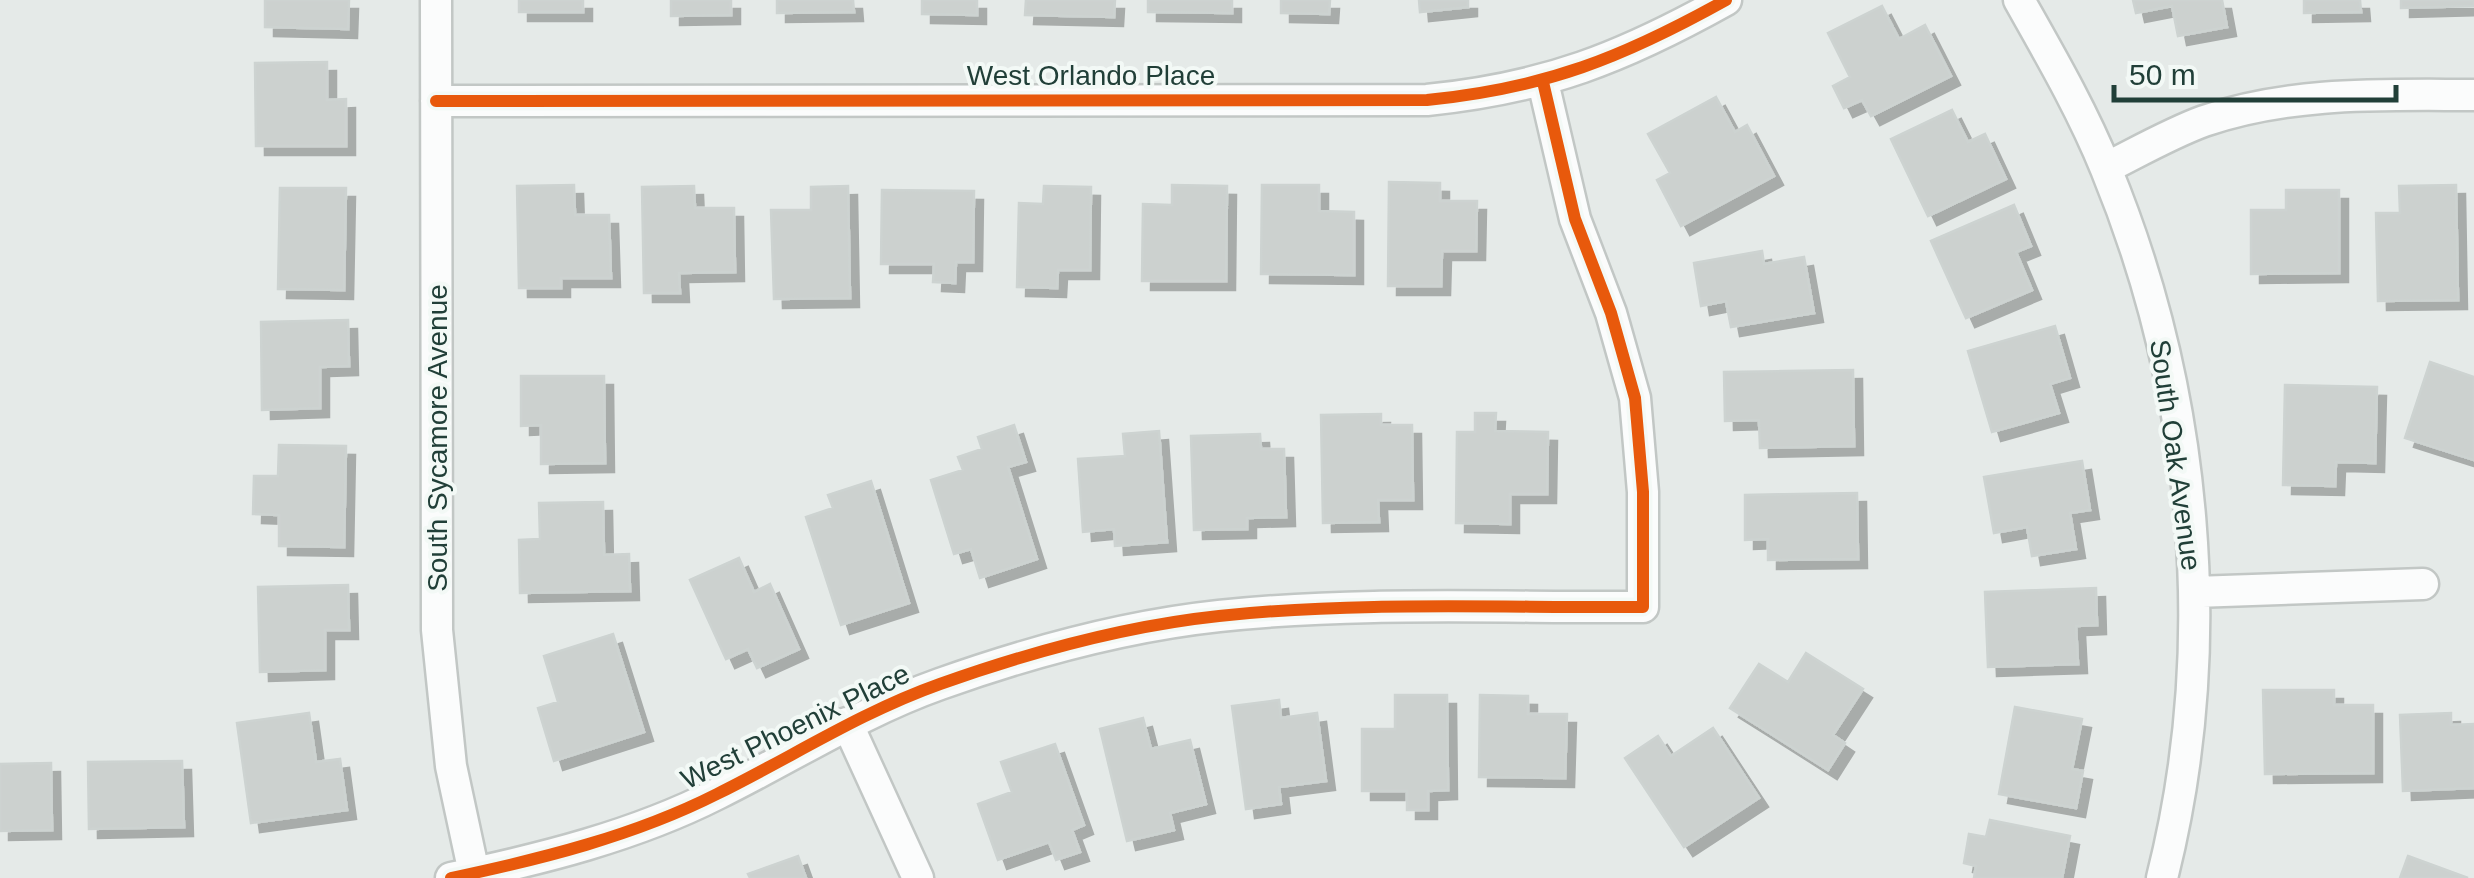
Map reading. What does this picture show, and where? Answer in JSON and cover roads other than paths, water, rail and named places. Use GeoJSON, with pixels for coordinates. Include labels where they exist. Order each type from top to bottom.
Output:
{"type":"FeatureCollection","features":[{"type":"Feature","properties":{"kind":"street","name":"South Sycamore Avenue"},"geometry":{"type":"LineString","coordinates":[[436,0],[437,630],[462,876]]}},
{"type":"Feature","properties":{"kind":"street","name":"West Orlando Place"},"geometry":{"type":"LineString","coordinates":[[436,101],[1426,100],[1543,82],[1621,54],[1726,0]]}},
{"type":"Feature","properties":{"kind":"street","name":"South Oak Avenue"},"geometry":{"type":"LineString","coordinates":[[2019,0],[2060,72],[2106,168],[2156,317],[2174,395],[2195,592],[2189,728],[2181,795],[2162,878]]}},
{"type":"Feature","properties":{"kind":"street","name":"West Phoenix Place"},"geometry":{"type":"LineString","coordinates":[[462,876],[634,829],[715,795],[847,723],[938,684],[1128,630],[1217,616],[1316,608],[1643,607],[1643,492],[1636,398],[1612,313],[1575,219],[1543,82]]}},
{"type":"Feature","properties":{"kind":"street"},"geometry":{"type":"LineString","coordinates":[[2106,168],[2203,122],[2254,108],[2309,98],[2367,94],[2474,95]]}},
{"type":"Feature","properties":{"kind":"street"},"geometry":{"type":"LineString","coordinates":[[2195,592],[2423,584]]}},
{"type":"Feature","properties":{"kind":"street"},"geometry":{"type":"LineString","coordinates":[[847,723],[918,878]]}}]}
